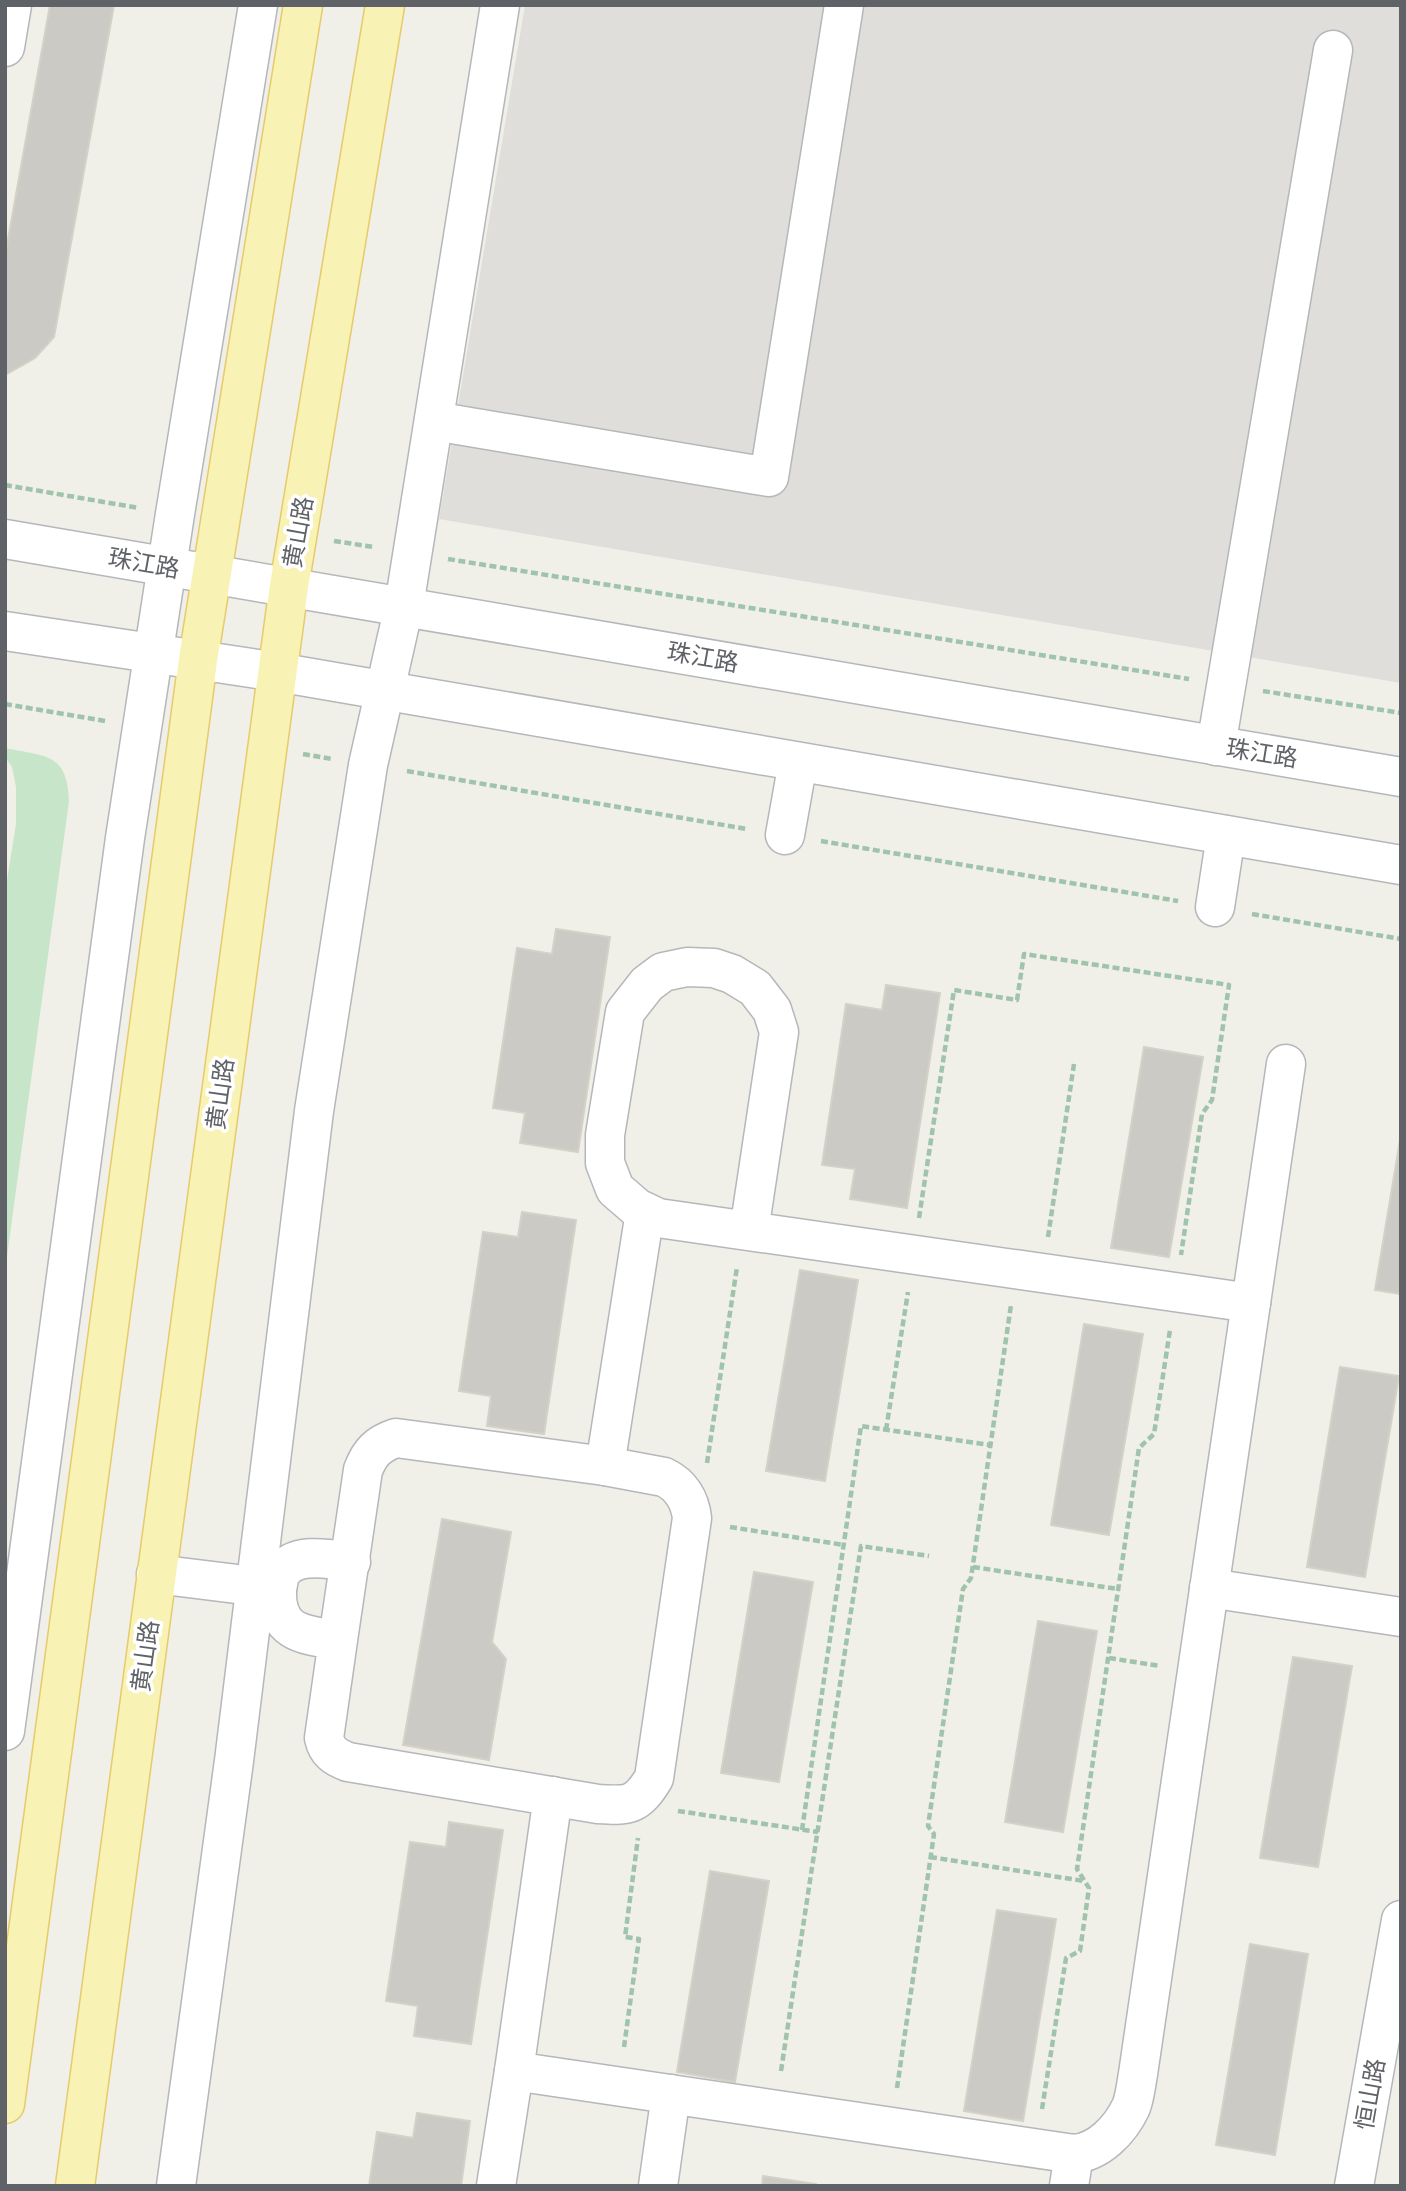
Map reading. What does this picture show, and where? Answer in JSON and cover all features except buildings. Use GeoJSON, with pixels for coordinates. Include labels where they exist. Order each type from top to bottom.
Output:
{"type":"FeatureCollection","features":[{"type":"Feature","properties":{"kind":"main road"},"geometry":{"type":"LineString","coordinates":[[5,2104],[198,660],[303,5]]}},
{"type":"Feature","properties":{"kind":"main road","name":"黄山路"},"geometry":{"type":"LineString","coordinates":[[75,2186],[289,586],[385,5]]}},
{"type":"Feature","properties":{"kind":"street"},"geometry":{"type":"LineString","coordinates":[[5,47],[12,5]]}},
{"type":"Feature","properties":{"kind":"street"},"geometry":{"type":"LineString","coordinates":[[5,1731],[142,727],[174,514],[258,5]]}},
{"type":"Feature","properties":{"kind":"street"},"geometry":{"type":"LineString","coordinates":[[176,2186],[234,1762],[266,1588],[314,1111],[368,765],[413,554],[500,5]]}},
{"type":"Feature","properties":{"kind":"street"},"geometry":{"type":"LineString","coordinates":[[434,421],[769,477],[844,5]]}},
{"type":"Feature","properties":{"kind":"street"},"geometry":{"type":"LineString","coordinates":[[1216,746],[1333,50]]}},
{"type":"Feature","properties":{"kind":"street","name":"珠江路"},"geometry":{"type":"LineString","coordinates":[[5,539],[1401,777]]}},
{"type":"Feature","properties":{"kind":"street"},"geometry":{"type":"LineString","coordinates":[[5,631],[386,690],[1401,865]]}},
{"type":"Feature","properties":{"kind":"street"},"geometry":{"type":"LineString","coordinates":[[785,835],[798,762]]}},
{"type":"Feature","properties":{"kind":"street"},"geometry":{"type":"LineString","coordinates":[[1215,907],[1226,835]]}},
{"type":"Feature","properties":{"kind":"street"},"geometry":{"type":"LineString","coordinates":[[746,1231],[779,1032],[772,1010],[755,988],[732,974],[714,968],[687,967],[663,972],[647,984],[625,1012],[605,1135],[605,1163],[615,1189],[637,1208],[658,1218],[746,1231],[1030,1270],[1251,1303]]}},
{"type":"Feature","properties":{"kind":"street"},"geometry":{"type":"LineString","coordinates":[[514,2071],[1036,2148],[1071,2170],[1086,2153],[1101,2144],[1120,2125],[1132,2105],[1286,1064]]}},
{"type":"Feature","properties":{"kind":"street"},"geometry":{"type":"LineString","coordinates":[[605,1465],[645,1212]]}},
{"type":"Feature","properties":{"kind":"street"},"geometry":{"type":"LineString","coordinates":[[397,1438],[605,1465],[664,1476],[673,1481],[691,1513],[654,1778],[643,1800],[622,1806],[598,1804],[348,1762],[330,1751],[324,1738],[363,1470],[369,1455],[382,1443],[397,1438]]}},
{"type":"Feature","properties":{"kind":"street"},"geometry":{"type":"LineString","coordinates":[[266,1588],[294,1562],[320,1558],[351,1562]]}},
{"type":"Feature","properties":{"kind":"street"},"geometry":{"type":"LineString","coordinates":[[156,1574],[266,1588]]}},
{"type":"Feature","properties":{"kind":"street"},"geometry":{"type":"LineString","coordinates":[[266,1588],[281,1616],[295,1631],[338,1640]]}},
{"type":"Feature","properties":{"kind":"street"},"geometry":{"type":"LineString","coordinates":[[1209,1588],[1401,1617]]}},
{"type":"Feature","properties":{"kind":"street"},"geometry":{"type":"LineString","coordinates":[[496,2186],[553,1796]]}},
{"type":"Feature","properties":{"kind":"street","name":"恒山路"},"geometry":{"type":"LineString","coordinates":[[1354,2186],[1401,1920]]}},
{"type":"Feature","properties":{"kind":"street","name":"恒山路"},"geometry":{"type":"LineString","coordinates":[[1379,2186],[1401,2063]]}},
{"type":"Feature","properties":{"kind":"street"},"geometry":{"type":"LineString","coordinates":[[658,2186],[671,2094]]}},
{"type":"Feature","properties":{"kind":"path"},"geometry":{"type":"LineString","coordinates":[[5,485],[174,514]]}},
{"type":"Feature","properties":{"kind":"path"},"geometry":{"type":"LineString","coordinates":[[297,535],[1401,713]]}},
{"type":"Feature","properties":{"kind":"path"},"geometry":{"type":"LineString","coordinates":[[5,704],[142,727]]}},
{"type":"Feature","properties":{"kind":"path"},"geometry":{"type":"LineString","coordinates":[[267,748],[1401,939]]}},
{"type":"Feature","properties":{"kind":"path"},"geometry":{"type":"LineString","coordinates":[[886,1430],[954,990],[1017,1000],[1024,954],[1229,985],[1212,1100],[1202,1114],[1154,1434],[1139,1448],[1077,1869],[1089,1888],[1080,1951],[1066,1958],[1036,2148]]}},
{"type":"Feature","properties":{"kind":"path"},"geometry":{"type":"LineString","coordinates":[[892,2127],[934,1834],[928,1826],[963,1589],[971,1578],[991,1445],[1074,1063]]}},
{"type":"Feature","properties":{"kind":"path"},"geometry":{"type":"LineString","coordinates":[[746,1231],[704,1487],[691,1513],[844,1545]]}},
{"type":"Feature","properties":{"kind":"path"},"geometry":{"type":"LineString","coordinates":[[803,1830],[861,1426],[991,1445]]}},
{"type":"Feature","properties":{"kind":"path"},"geometry":{"type":"LineString","coordinates":[[775,2110],[861,1546],[929,1556]]}},
{"type":"Feature","properties":{"kind":"path"},"geometry":{"type":"LineString","coordinates":[[973,1567],[1118,1589]]}},
{"type":"Feature","properties":{"kind":"path"},"geometry":{"type":"LineString","coordinates":[[1109,1658],[1197,1671]]}},
{"type":"Feature","properties":{"kind":"path"},"geometry":{"type":"LineString","coordinates":[[618,2087],[639,1939],[625,1937],[643,1800],[818,1832]]}},
{"type":"Feature","properties":{"kind":"path"},"geometry":{"type":"LineString","coordinates":[[930,1857],[1084,1881]]}},
{"type":"Feature","properties":{"kind":"shaded area"},"geometry":{"type":"Polygon","coordinates":[[[525,5],[1401,5],[1401,683],[439,519],[525,5]]]}},
{"type":"Feature","properties":{"kind":"green space"},"geometry":{"type":"Polygon","coordinates":[[[5,748],[43,756],[59,765],[64,773],[69,801],[5,1271],[5,893],[16,824],[16,787],[12,767],[5,757],[5,748]]]}}]}
